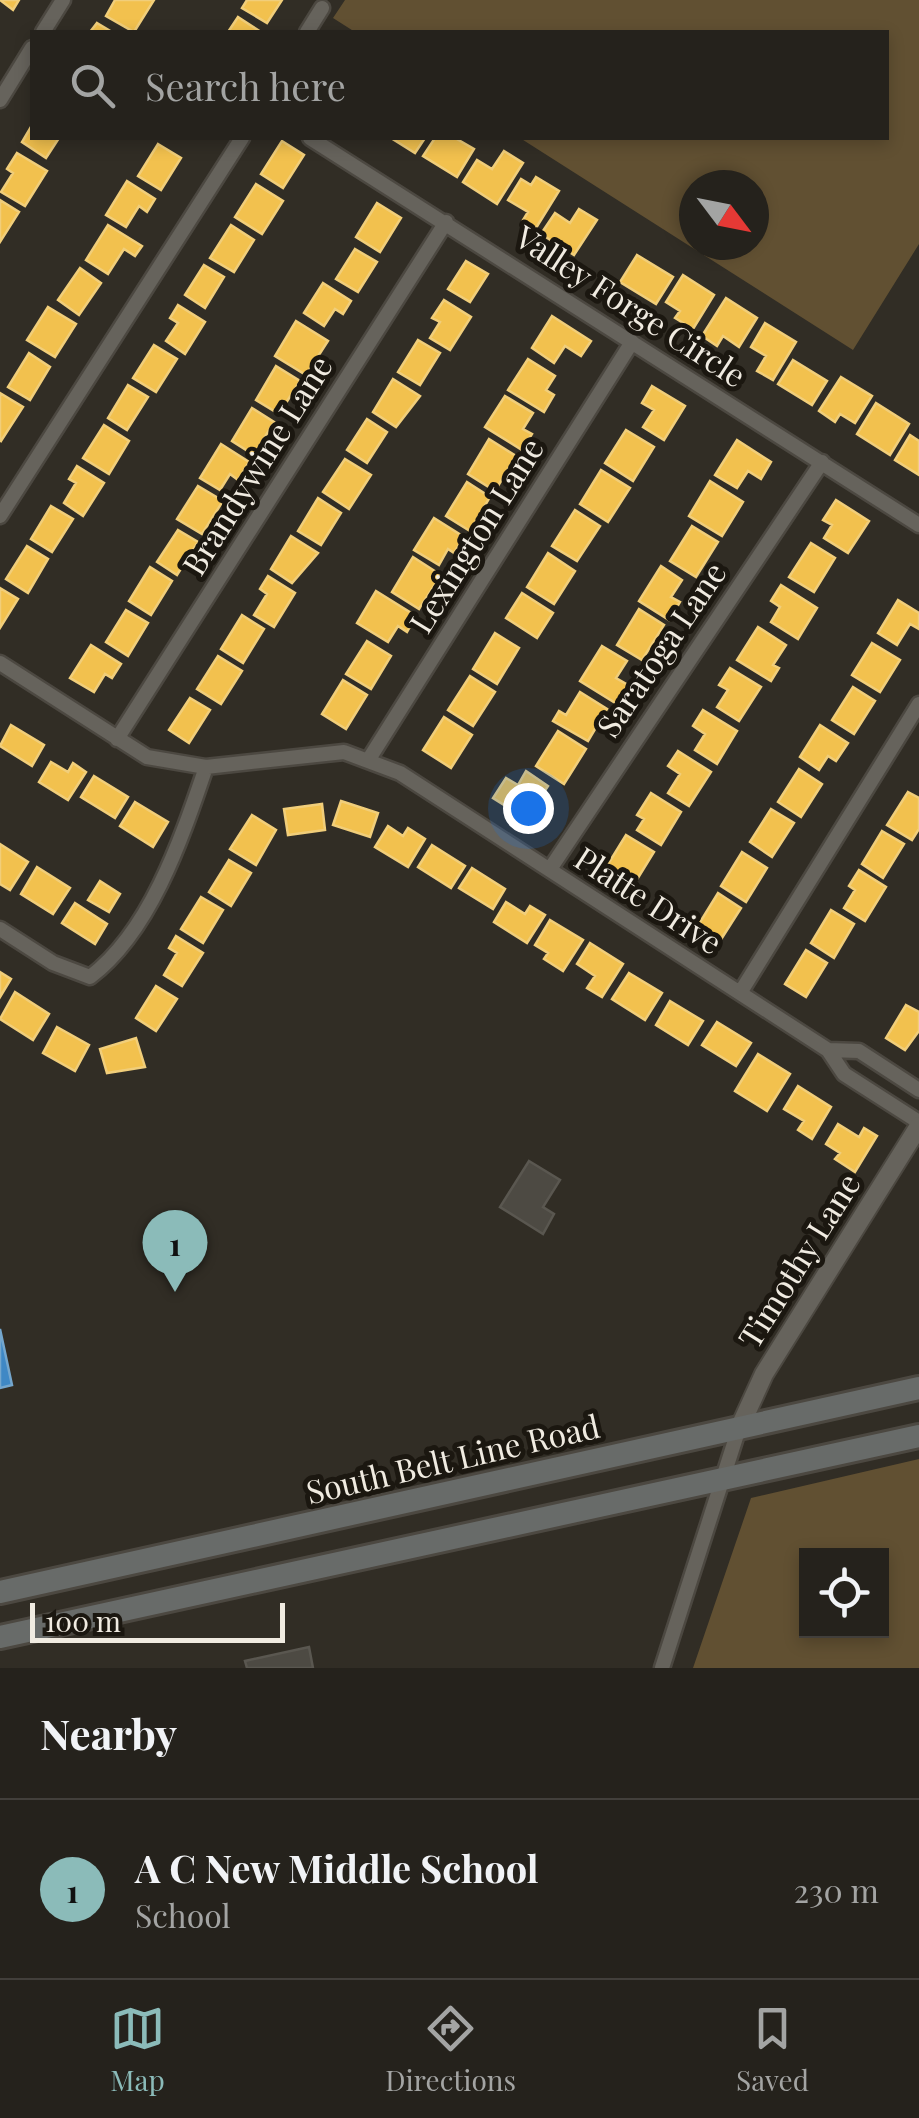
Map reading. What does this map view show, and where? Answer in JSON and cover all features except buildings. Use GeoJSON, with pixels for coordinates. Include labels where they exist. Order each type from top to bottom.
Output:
{"type":"FeatureCollection","features":[{"type":"Feature","properties":{"kind":"main road","name":"South Belt Line Road"},"geometry":{"type":"LineString","coordinates":[[0,1592],[919,1388]]}},
{"type":"Feature","properties":{"kind":"main road"},"geometry":{"type":"LineString","coordinates":[[0,1637],[919,1436]]}},
{"type":"Feature","properties":{"kind":"street"},"geometry":{"type":"LineString","coordinates":[[43,30],[63,0]]}},
{"type":"Feature","properties":{"kind":"street"},"geometry":{"type":"LineString","coordinates":[[308,30],[322,8]]}},
{"type":"Feature","properties":{"kind":"street"},"geometry":{"type":"LineString","coordinates":[[0,100],[30,51]]}},
{"type":"Feature","properties":{"kind":"street"},"geometry":{"type":"LineString","coordinates":[[0,516],[241,140]]}},
{"type":"Feature","properties":{"kind":"street","name":"Valley Forge Circle"},"geometry":{"type":"LineString","coordinates":[[313,140],[919,526]]}},
{"type":"Feature","properties":{"kind":"street","name":"Brandywine Lane"},"geometry":{"type":"LineString","coordinates":[[117,738],[446,222]]}},
{"type":"Feature","properties":{"kind":"street","name":"Lexington Lane"},"geometry":{"type":"LineString","coordinates":[[369,759],[632,342]]}},
{"type":"Feature","properties":{"kind":"street","name":"Saratoga Lane"},"geometry":{"type":"LineString","coordinates":[[550,870],[822,462]]}},
{"type":"Feature","properties":{"kind":"street","name":"Platte Drive"},"geometry":{"type":"LineString","coordinates":[[0,663],[147,757],[206,767],[344,752],[400,773],[828,1050],[844,1074],[919,1124]]}},
{"type":"Feature","properties":{"kind":"street"},"geometry":{"type":"LineString","coordinates":[[740,992],[919,704]]}},
{"type":"Feature","properties":{"kind":"street"},"geometry":{"type":"LineString","coordinates":[[0,929],[75,974],[90,977],[110,962],[152,895],[187,822],[206,767]]}},
{"type":"Feature","properties":{"kind":"street","name":"Platte Drive"},"geometry":{"type":"LineString","coordinates":[[828,1050],[859,1051],[919,1090]]}},
{"type":"Feature","properties":{"kind":"street","name":"Timothy Lane"},"geometry":{"type":"LineString","coordinates":[[738,1431],[764,1374],[919,1124]]}},
{"type":"Feature","properties":{"kind":"street"},"geometry":{"type":"LineString","coordinates":[[662,1668],[738,1431]]}},
{"type":"Feature","properties":{"kind":"shaded area"},"geometry":{"type":"Polygon","coordinates":[[[345,0],[919,0],[919,244],[853,350],[712,260],[769,260],[769,170],[679,170],[679,239],[523,140],[889,140],[889,30],[352,30],[333,18],[345,0]]]}},
{"type":"Feature","properties":{"kind":"shaded area"},"geometry":{"type":"Polygon","coordinates":[[[919,1459],[919,1668],[693,1668],[751,1498],[919,1459]]]}},
{"type":"Feature","properties":{"kind":"place","name":"A C New Middle School"},"geometry":{"type":"Point","coordinates":[175,1292]}}]}
